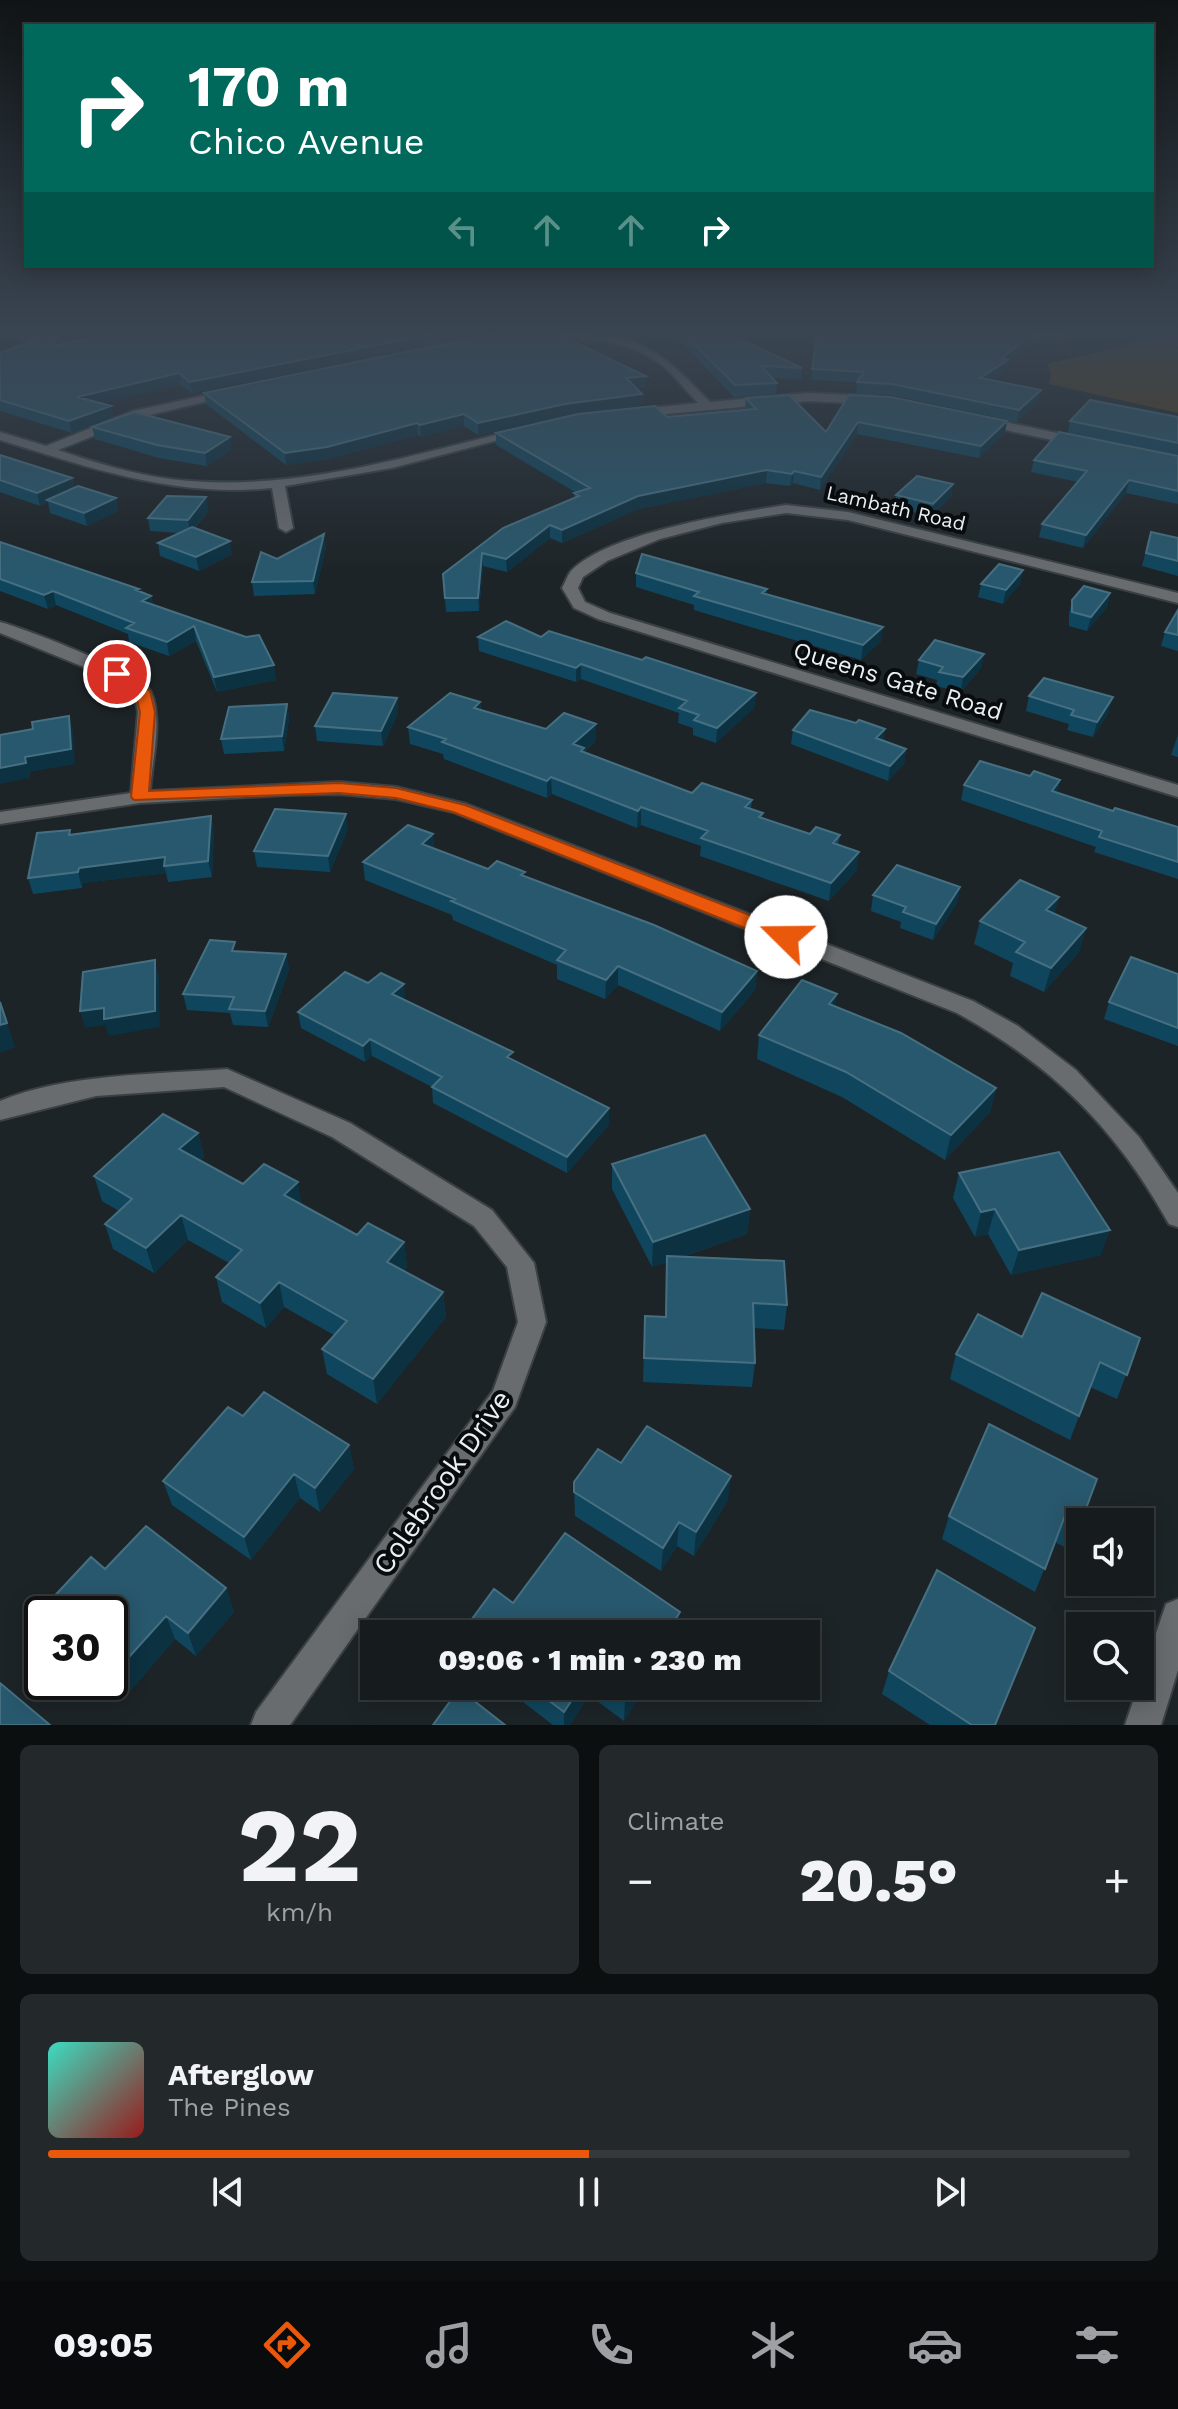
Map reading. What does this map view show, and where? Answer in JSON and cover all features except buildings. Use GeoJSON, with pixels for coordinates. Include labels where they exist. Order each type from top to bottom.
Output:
{"type":"FeatureCollection","features":[{"type":"Feature","properties":{"kind":"street"},"geometry":{"type":"LineString","coordinates":[[47,450],[139,414]]}},
{"type":"Feature","properties":{"kind":"street"},"geometry":{"type":"LineString","coordinates":[[618,415],[631,414]]}},
{"type":"Feature","properties":{"kind":"street"},"geometry":{"type":"LineString","coordinates":[[966,418],[1087,443]]}},
{"type":"Feature","properties":{"kind":"street"},"geometry":{"type":"LineString","coordinates":[[0,436],[168,482],[222,487],[278,485],[325,478],[534,429]]}},
{"type":"Feature","properties":{"kind":"street"},"geometry":{"type":"LineString","coordinates":[[278,485],[286,528]]}},
{"type":"Feature","properties":{"kind":"street","name":"Lambath Road"},"geometry":{"type":"LineString","coordinates":[[604,616],[579,605],[570,588],[577,574],[602,558],[655,536],[722,519],[786,509],[848,516],[1178,598]]}},
{"type":"Feature","properties":{"kind":"street","name":"Queens Gate Road"},"geometry":{"type":"LineString","coordinates":[[604,616],[1178,791]]}},
{"type":"Feature","properties":{"kind":"street"},"geometry":{"type":"LineString","coordinates":[[0,627],[117,674],[142,691],[147,712],[140,797]]}},
{"type":"Feature","properties":{"kind":"street"},"geometry":{"type":"LineString","coordinates":[[0,818],[140,797],[339,788],[396,793],[459,808],[965,1007],[1026,1042],[1079,1086],[1168,1178],[1178,1216]]}},
{"type":"Feature","properties":{"kind":"street","name":"Colebrook Drive"},"geometry":{"type":"LineString","coordinates":[[0,1111],[14,1105],[96,1087],[227,1078],[341,1130],[483,1218],[520,1263],[532,1322],[505,1398],[269,1725]]}},
{"type":"Feature","properties":{"kind":"street"},"geometry":{"type":"LineString","coordinates":[[1143,1725],[1178,1616]]}},
{"type":"Feature","properties":{"kind":"route"},"geometry":{"type":"LineString","coordinates":[[117,674],[142,691],[147,712],[140,797],[339,788],[396,793],[459,808],[786,937]]}}]}
